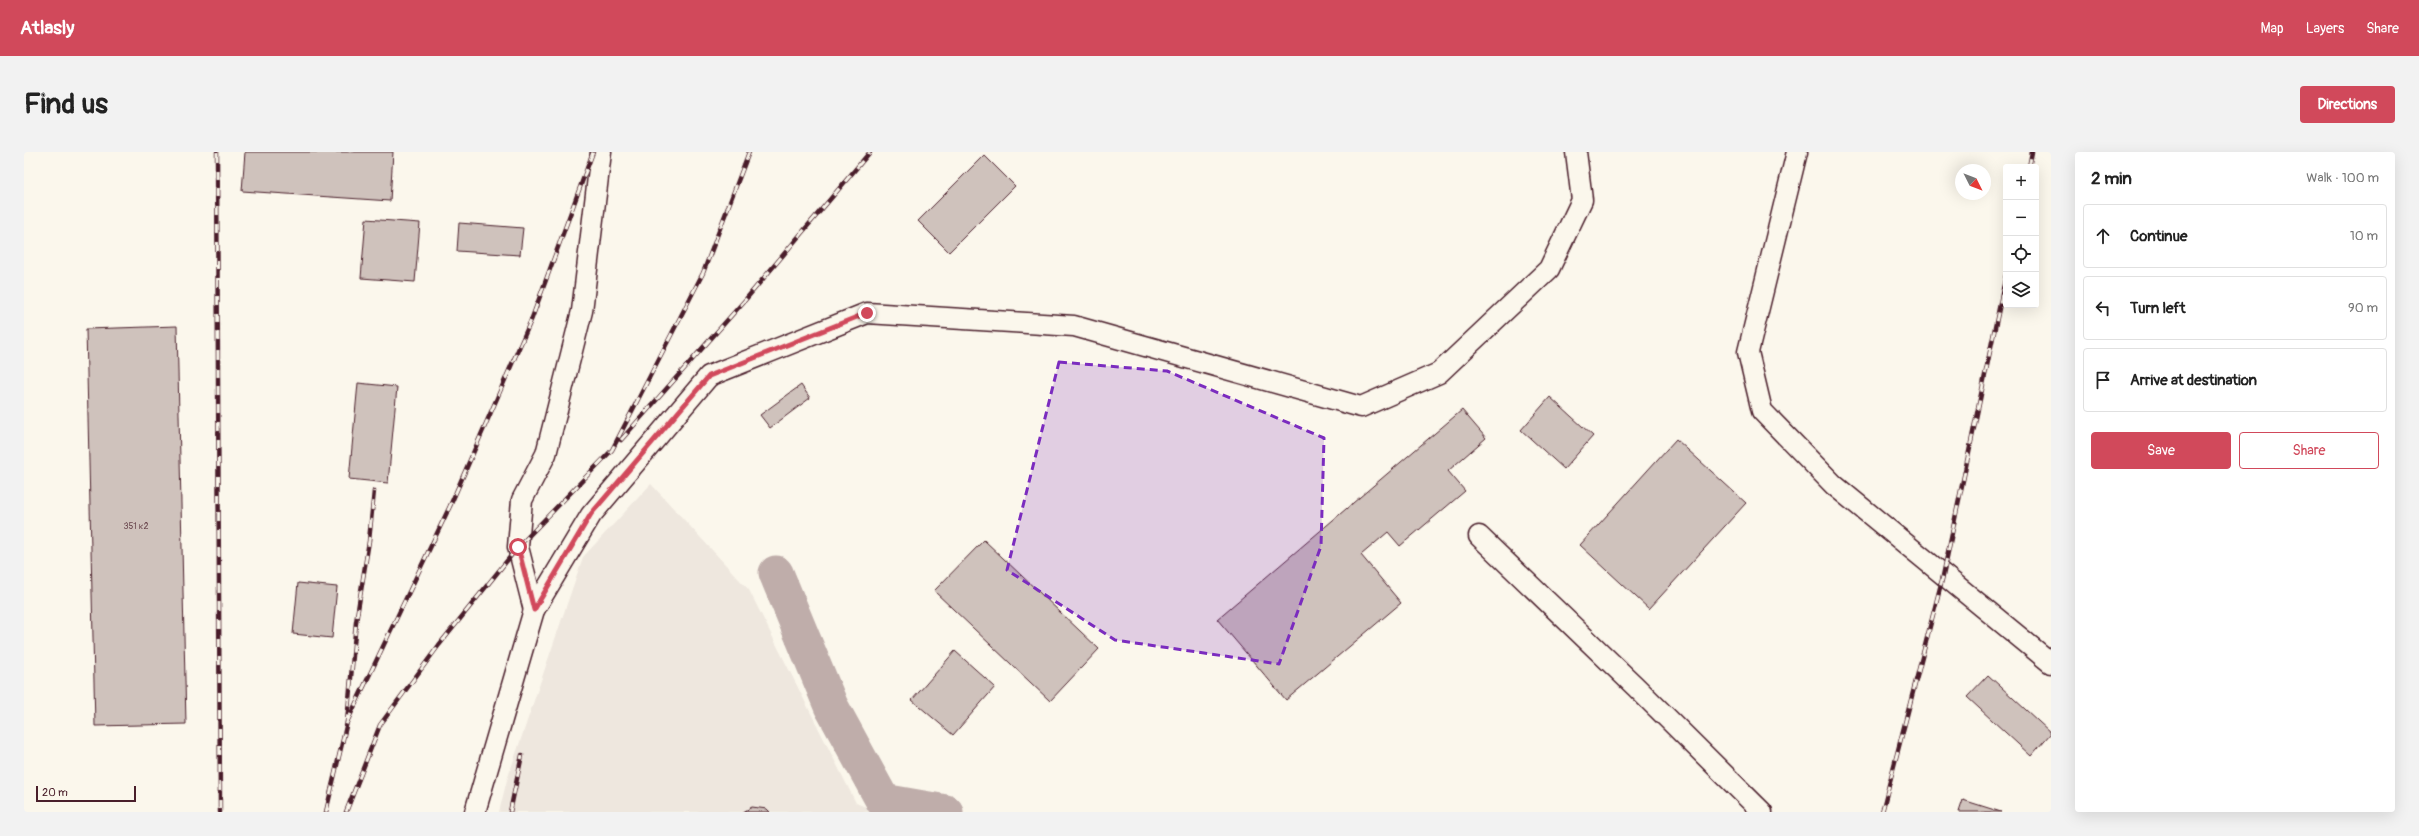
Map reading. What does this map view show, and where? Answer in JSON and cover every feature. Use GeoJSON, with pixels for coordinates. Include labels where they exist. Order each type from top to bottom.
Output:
{"type":"FeatureCollection","features":[{"type":"Feature","properties":{"kind":"lane"},"geometry":{"type":"LineString","coordinates":[[534,610],[518,547],[522,500],[546,454],[582,311],[601,152]]}},
{"type":"Feature","properties":{"kind":"lane"},"geometry":{"type":"LineString","coordinates":[[475,812],[534,610],[591,514],[709,376],[867,313],[1074,326],[1361,407],[1439,372],[1549,269],[1582,200],[1576,152]]}},
{"type":"Feature","properties":{"kind":"lane"},"geometry":{"type":"LineString","coordinates":[[1797,152],[1748,352],[1762,411],[1834,485],[2051,664]]}},
{"type":"Feature","properties":{"kind":"lane"},"geometry":{"type":"LineString","coordinates":[[1479,536],[1636,686],[1762,812]]}},
{"type":"Feature","properties":{"kind":"highlighted area"},"geometry":{"type":"Polygon","coordinates":[[[1059,362],[1167,371],[1324,438],[1321,546],[1279,664],[1115,640],[1007,570],[1059,362]]]}},
{"type":"Feature","properties":{"kind":"shaded area"},"geometry":{"type":"Polygon","coordinates":[[[651,484],[749,590],[856,803],[878,812],[499,812],[507,780],[583,557],[651,484]]]}},
{"type":"Feature","properties":{"kind":"building"},"geometry":{"type":"Polygon","coordinates":[[[245,152],[393,152],[390,201],[242,191],[245,152]]]}},
{"type":"Feature","properties":{"kind":"building"},"geometry":{"type":"Polygon","coordinates":[[[984,155],[1015,186],[949,252],[918,221],[984,155]]]}},
{"type":"Feature","properties":{"kind":"building"},"geometry":{"type":"Polygon","coordinates":[[[366,219],[420,223],[415,282],[361,278],[366,219]]]}},
{"type":"Feature","properties":{"kind":"building"},"geometry":{"type":"Polygon","coordinates":[[[459,223],[523,228],[520,255],[457,251],[459,223]]]}},
{"type":"Feature","properties":{"kind":"building"},"geometry":{"type":"Polygon","coordinates":[[[177,326],[186,724],[95,726],[86,329],[177,326]]]}},
{"type":"Feature","properties":{"kind":"building"},"geometry":{"type":"Polygon","coordinates":[[[358,383],[397,387],[388,483],[349,479],[358,383]]]}},
{"type":"Feature","properties":{"kind":"building"},"geometry":{"type":"Polygon","coordinates":[[[801,385],[810,398],[770,428],[760,415],[801,385]]]}},
{"type":"Feature","properties":{"kind":"building"},"geometry":{"type":"Polygon","coordinates":[[[1550,397],[1593,436],[1564,469],[1521,430],[1550,397]]]}},
{"type":"Feature","properties":{"kind":"building"},"geometry":{"type":"Polygon","coordinates":[[[1462,410],[1486,438],[1448,471],[1465,491],[1400,546],[1388,532],[1361,555],[1401,603],[1286,700],[1217,619],[1462,410]]]}},
{"type":"Feature","properties":{"kind":"building"},"geometry":{"type":"Polygon","coordinates":[[[1676,439],[1746,503],[1649,609],[1580,545],[1676,439]]]}},
{"type":"Feature","properties":{"kind":"building"},"geometry":{"type":"Polygon","coordinates":[[[984,540],[1099,649],[1050,701],[934,591],[984,540]]]}},
{"type":"Feature","properties":{"kind":"building"},"geometry":{"type":"Polygon","coordinates":[[[298,583],[337,587],[332,638],[293,634],[298,583]]]}},
{"type":"Feature","properties":{"kind":"building"},"geometry":{"type":"Polygon","coordinates":[[[955,651],[995,687],[953,735],[912,700],[955,651]]]}},
{"type":"Feature","properties":{"kind":"building"},"geometry":{"type":"Polygon","coordinates":[[[1988,675],[2051,733],[2031,756],[1967,697],[1988,675]]]}},
{"type":"Feature","properties":{"kind":"building"},"geometry":{"type":"Polygon","coordinates":[[[1963,800],[2001,812],[1959,812],[1963,800]]]}},
{"type":"Feature","properties":{"kind":"building"},"geometry":{"type":"Polygon","coordinates":[[[752,807],[767,809],[770,812],[743,812],[752,807]]]}},
{"type":"Feature","properties":{"kind":"waterway"},"geometry":{"type":"LineString","coordinates":[[776,573],[831,706],[883,801],[946,812]]}},
{"type":"Feature","properties":{"kind":"railway"},"geometry":{"type":"LineString","coordinates":[[217,152],[220,812]]}},
{"type":"Feature","properties":{"kind":"railway"},"geometry":{"type":"LineString","coordinates":[[347,722],[450,506],[532,318],[593,152]]}},
{"type":"Feature","properties":{"kind":"railway"},"geometry":{"type":"LineString","coordinates":[[346,812],[380,725],[439,645],[518,547],[612,450],[703,273],[749,152]]}},
{"type":"Feature","properties":{"kind":"railway"},"geometry":{"type":"LineString","coordinates":[[621,440],[746,299],[870,152]]}},
{"type":"Feature","properties":{"kind":"railway"},"geometry":{"type":"LineString","coordinates":[[2030,164],[2032,152]]}},
{"type":"Feature","properties":{"kind":"railway"},"geometry":{"type":"LineString","coordinates":[[1882,812],[1943,576],[2003,289]]}},
{"type":"Feature","properties":{"kind":"railway"},"geometry":{"type":"LineString","coordinates":[[326,812],[347,722],[356,622],[369,541],[374,491]]}},
{"type":"Feature","properties":{"kind":"railway"},"geometry":{"type":"LineString","coordinates":[[510,812],[522,755]]}},
{"type":"Feature","properties":{"kind":"route"},"geometry":{"type":"LineString","coordinates":[[518,547],[534,610],[591,514],[709,376],[867,313]]}}]}
